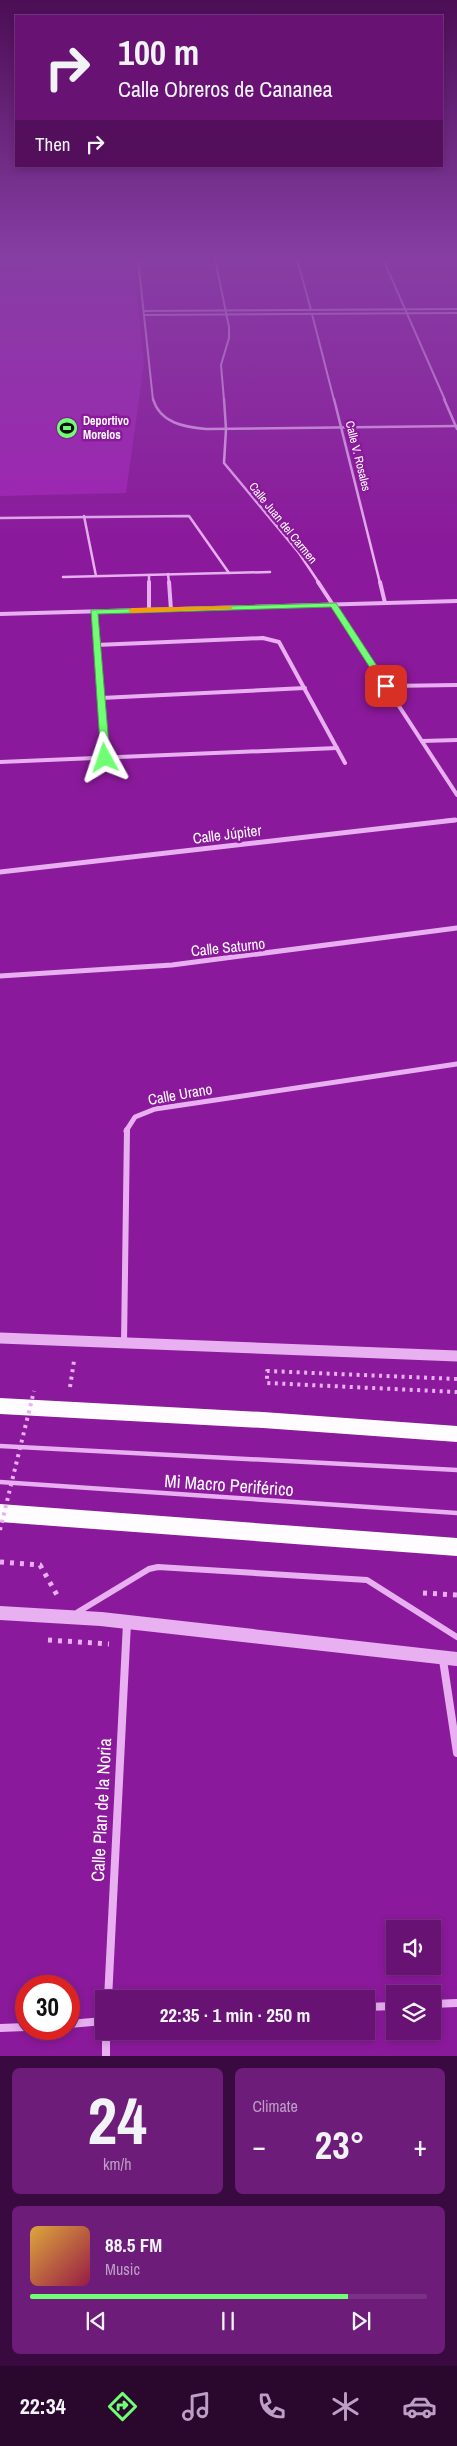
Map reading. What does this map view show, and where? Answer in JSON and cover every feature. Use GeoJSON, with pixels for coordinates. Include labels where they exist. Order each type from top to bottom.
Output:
{"type":"FeatureCollection","features":[{"type":"Feature","properties":{"kind":"highway"},"geometry":{"type":"LineString","coordinates":[[0,1406],[263,1420],[457,1434]]}},
{"type":"Feature","properties":{"kind":"highway"},"geometry":{"type":"LineString","coordinates":[[0,1513],[457,1547]]}},
{"type":"Feature","properties":{"kind":"street"},"geometry":{"type":"LineString","coordinates":[[148,355],[152,397],[157,410],[167,420],[184,426],[226,429],[457,427],[425,355]]}},
{"type":"Feature","properties":{"kind":"street","name":"Calle Juan del Carmen"},"geometry":{"type":"LineString","coordinates":[[224,355],[221,365],[226,429],[224,463],[227,469],[299,553],[457,795]]}},
{"type":"Feature","properties":{"kind":"street","name":"Calle V. Rosales"},"geometry":{"type":"LineString","coordinates":[[323,355],[385,603]]}},
{"type":"Feature","properties":{"kind":"street"},"geometry":{"type":"LineString","coordinates":[[84,516],[96,576]]}},
{"type":"Feature","properties":{"kind":"street"},"geometry":{"type":"LineString","coordinates":[[0,518],[189,516],[229,573]]}},
{"type":"Feature","properties":{"kind":"street"},"geometry":{"type":"LineString","coordinates":[[63,577],[270,572]]}},
{"type":"Feature","properties":{"kind":"street"},"geometry":{"type":"LineString","coordinates":[[168,574],[171,610]]}},
{"type":"Feature","properties":{"kind":"street"},"geometry":{"type":"LineString","coordinates":[[149,575],[149,610]]}},
{"type":"Feature","properties":{"kind":"street"},"geometry":{"type":"LineString","coordinates":[[0,614],[457,601]]}},
{"type":"Feature","properties":{"kind":"street"},"geometry":{"type":"LineString","coordinates":[[94,612],[105,758]]}},
{"type":"Feature","properties":{"kind":"street"},"geometry":{"type":"LineString","coordinates":[[96,645],[274,640],[281,644],[345,763]]}},
{"type":"Feature","properties":{"kind":"street"},"geometry":{"type":"LineString","coordinates":[[386,686],[457,685]]}},
{"type":"Feature","properties":{"kind":"street"},"geometry":{"type":"LineString","coordinates":[[101,698],[305,688]]}},
{"type":"Feature","properties":{"kind":"street"},"geometry":{"type":"LineString","coordinates":[[422,741],[457,740]]}},
{"type":"Feature","properties":{"kind":"street"},"geometry":{"type":"LineString","coordinates":[[0,762],[337,748]]}},
{"type":"Feature","properties":{"kind":"street","name":"Calle Júpiter"},"geometry":{"type":"LineString","coordinates":[[0,872],[457,820]]}},
{"type":"Feature","properties":{"kind":"street","name":"Calle Saturno"},"geometry":{"type":"LineString","coordinates":[[0,976],[73,975],[248,958],[457,928]]}},
{"type":"Feature","properties":{"kind":"street","name":"Calle Urano"},"geometry":{"type":"LineString","coordinates":[[124,1344],[126,1131],[135,1117],[154,1109],[457,1064]]}},
{"type":"Feature","properties":{"kind":"street"},"geometry":{"type":"LineString","coordinates":[[0,1338],[457,1356]]}},
{"type":"Feature","properties":{"kind":"street"},"geometry":{"type":"LineString","coordinates":[[0,1613],[127,1622],[457,1659]]}},
{"type":"Feature","properties":{"kind":"street","name":"Calle Plan de la Noria"},"geometry":{"type":"LineString","coordinates":[[108,1990],[127,1622]]}},
{"type":"Feature","properties":{"kind":"street"},"geometry":{"type":"LineString","coordinates":[[443,1657],[457,1753]]}},
{"type":"Feature","properties":{"kind":"street"},"geometry":{"type":"LineString","coordinates":[[441,2004],[457,2003]]}},
{"type":"Feature","properties":{"kind":"street"},"geometry":{"type":"LineString","coordinates":[[80,2023],[95,2022]]}},
{"type":"Feature","properties":{"kind":"street"},"geometry":{"type":"LineString","coordinates":[[0,2028],[15,2027]]}},
{"type":"Feature","properties":{"kind":"street"},"geometry":{"type":"LineString","coordinates":[[106,2040],[106,2056]]}},
{"type":"Feature","properties":{"kind":"lane","name":"Mi Macro Periférico"},"geometry":{"type":"LineString","coordinates":[[0,1446],[457,1470]]}},
{"type":"Feature","properties":{"kind":"lane","name":"Mi Macro Periférico"},"geometry":{"type":"LineString","coordinates":[[0,1482],[457,1514]]}},
{"type":"Feature","properties":{"kind":"lane"},"geometry":{"type":"LineString","coordinates":[[70,1618],[149,1569],[158,1567],[367,1580],[457,1637]]}},
{"type":"Feature","properties":{"kind":"path"},"geometry":{"type":"LineString","coordinates":[[69,1393],[78,1342]]}},
{"type":"Feature","properties":{"kind":"path"},"geometry":{"type":"LineString","coordinates":[[457,1379],[267,1371],[267,1383],[457,1392]]}},
{"type":"Feature","properties":{"kind":"path"},"geometry":{"type":"LineString","coordinates":[[0,1530],[34,1391]]}},
{"type":"Feature","properties":{"kind":"path"},"geometry":{"type":"LineString","coordinates":[[0,1562],[40,1565],[70,1618]]}},
{"type":"Feature","properties":{"kind":"shaded area","name":"Deportivo Morelos"},"geometry":{"type":"Polygon","coordinates":[[[0,355],[143,355],[144,363],[126,493],[0,496],[0,355]]]}},
{"type":"Feature","properties":{"kind":"slow traffic"},"geometry":{"type":"LineString","coordinates":[[132,611],[229,608]]}},
{"type":"Feature","properties":{"kind":"place","name":"Deportivo Morelos"},"geometry":{"type":"Point","coordinates":[67,428]}},
{"type":"Feature","properties":{"kind":"route"},"geometry":{"type":"LineString","coordinates":[[105,758],[94,612],[333,605],[386,686]]}}]}
